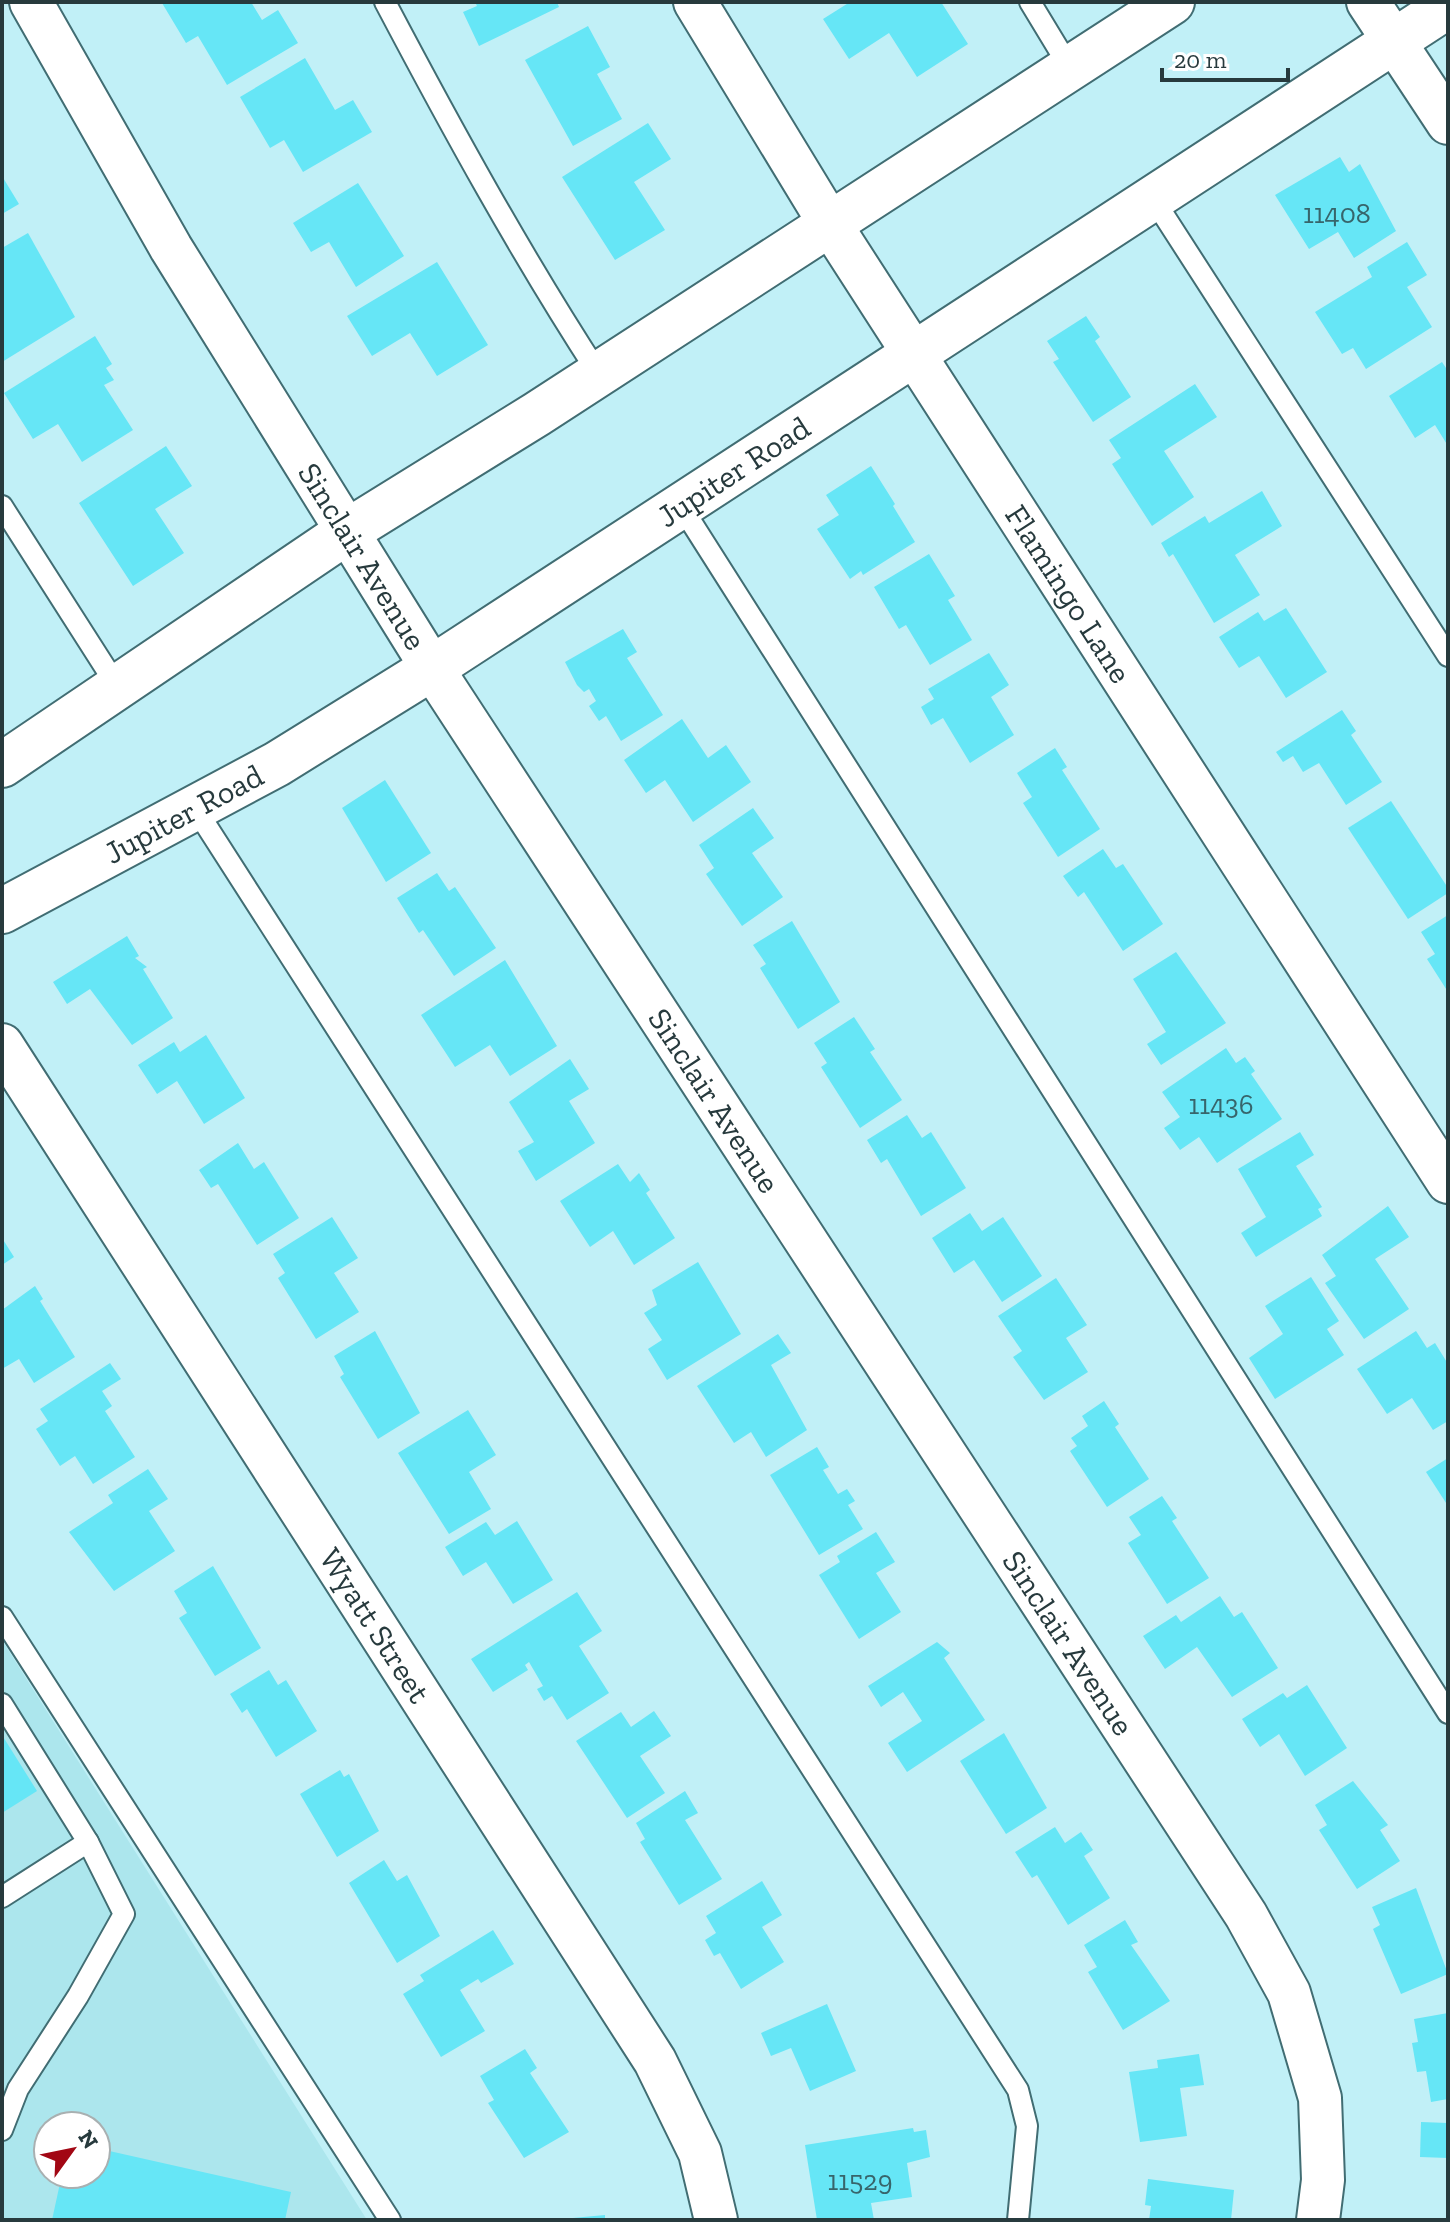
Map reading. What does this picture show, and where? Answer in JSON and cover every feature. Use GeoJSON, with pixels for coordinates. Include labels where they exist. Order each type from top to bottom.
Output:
{"type":"FeatureCollection","features":[{"type":"Feature","properties":{"kind":"main road"},"geometry":{"type":"LineString","coordinates":[[2,765],[348,531],[537,414],[1172,2]]}},
{"type":"Feature","properties":{"kind":"main road","name":"Jupiter Road"},"geometry":{"type":"LineString","coordinates":[[2,911],[277,764],[432,668],[1448,6]]}},
{"type":"Feature","properties":{"kind":"street","name":"Sinclair Avenue"},"geometry":{"type":"LineString","coordinates":[[31,2],[171,248],[432,668],[1246,1915],[1289,1993],[1320,2098],[1323,2180],[1318,2220]]}},
{"type":"Feature","properties":{"kind":"street","name":"Flamingo Lane"},"geometry":{"type":"LineString","coordinates":[[695,2],[830,224],[1448,1182]]}},
{"type":"Feature","properties":{"kind":"street"},"geometry":{"type":"LineString","coordinates":[[1368,2],[1448,123]]}},
{"type":"Feature","properties":{"kind":"street","name":"Wyatt Street"},"geometry":{"type":"LineString","coordinates":[[2,1045],[655,2061],[700,2153],[716,2220]]}},
{"type":"Feature","properties":{"kind":"lane"},"geometry":{"type":"LineString","coordinates":[[385,2],[528,264],[598,373]]}},
{"type":"Feature","properties":{"kind":"lane"},"geometry":{"type":"LineString","coordinates":[[1030,2],[1070,68]]}},
{"type":"Feature","properties":{"kind":"lane"},"geometry":{"type":"LineString","coordinates":[[1154,200],[1448,656]]}},
{"type":"Feature","properties":{"kind":"lane"},"geometry":{"type":"LineString","coordinates":[[2,506],[117,686]]}},
{"type":"Feature","properties":{"kind":"lane"},"geometry":{"type":"LineString","coordinates":[[681,506],[1448,1713]]}},
{"type":"Feature","properties":{"kind":"lane"},"geometry":{"type":"LineString","coordinates":[[195,808],[1018,2090],[1027,2126],[1018,2220]]}},
{"type":"Feature","properties":{"kind":"lane"},"geometry":{"type":"LineString","coordinates":[[2,1617],[390,2220]]}},
{"type":"Feature","properties":{"kind":"lane"},"geometry":{"type":"LineString","coordinates":[[2,1704],[88,1842],[124,1914],[78,1996],[18,2089],[2,2130]]}},
{"type":"Feature","properties":{"kind":"lane"},"geometry":{"type":"LineString","coordinates":[[2,1897],[88,1842]]}},
{"type":"Feature","properties":{"kind":"shaded area"},"geometry":{"type":"Polygon","coordinates":[[[2,1640],[367,2220],[2,2220],[2,1640]]]}},
{"type":"Feature","properties":{"kind":"building"},"geometry":{"type":"Polygon","coordinates":[[[164,2],[251,2],[262,20],[278,10],[298,43],[227,85],[198,36],[186,43],[164,2]]]}},
{"type":"Feature","properties":{"kind":"building"},"geometry":{"type":"Polygon","coordinates":[[[475,2],[557,2],[559,7],[479,46],[463,12],[477,6],[475,2]]]}},
{"type":"Feature","properties":{"kind":"building"},"geometry":{"type":"Polygon","coordinates":[[[850,2],[941,2],[968,44],[917,77],[889,33],[849,59],[823,19],[850,2]]]}},
{"type":"Feature","properties":{"kind":"building"},"geometry":{"type":"Polygon","coordinates":[[[588,26],[610,67],[597,74],[622,119],[573,146],[525,60],[588,26]]]}},
{"type":"Feature","properties":{"kind":"building"},"geometry":{"type":"Polygon","coordinates":[[[305,58],[335,110],[353,100],[372,132],[303,172],[284,140],[270,148],[240,97],[305,58]]]}},
{"type":"Feature","properties":{"kind":"building"},"geometry":{"type":"Polygon","coordinates":[[[648,123],[671,159],[634,182],[665,230],[615,260],[562,177],[648,123]]]}},
{"type":"Feature","properties":{"kind":"building"},"geometry":{"type":"Polygon","coordinates":[[[1340,157],[1349,172],[1360,164],[1396,231],[1354,258],[1338,232],[1309,249],[1275,195],[1340,157]]]}},
{"type":"Feature","properties":{"kind":"building"},"geometry":{"type":"Polygon","coordinates":[[[2,176],[19,204],[2,214],[2,176]]]}},
{"type":"Feature","properties":{"kind":"building"},"geometry":{"type":"Polygon","coordinates":[[[358,183],[404,256],[356,287],[329,242],[311,252],[293,223],[358,183]]]}},
{"type":"Feature","properties":{"kind":"building"},"geometry":{"type":"Polygon","coordinates":[[[28,233],[75,317],[2,362],[2,248],[28,233]]]}},
{"type":"Feature","properties":{"kind":"building"},"geometry":{"type":"Polygon","coordinates":[[[1407,242],[1427,275],[1407,287],[1432,327],[1366,369],[1353,348],[1342,354],[1315,312],[1372,277],[1367,267],[1407,242]]]}},
{"type":"Feature","properties":{"kind":"building"},"geometry":{"type":"Polygon","coordinates":[[[437,262],[488,345],[437,376],[410,333],[372,356],[347,316],[437,262]]]}},
{"type":"Feature","properties":{"kind":"building"},"geometry":{"type":"Polygon","coordinates":[[[1086,316],[1100,337],[1095,341],[1131,397],[1093,422],[1053,362],[1059,359],[1047,341],[1086,316]]]}},
{"type":"Feature","properties":{"kind":"building"},"geometry":{"type":"Polygon","coordinates":[[[95,336],[112,364],[106,368],[114,380],[104,385],[133,430],[82,462],[58,424],[33,439],[4,393],[95,336]]]}},
{"type":"Feature","properties":{"kind":"building"},"geometry":{"type":"Polygon","coordinates":[[[1442,362],[1448,371],[1448,446],[1435,425],[1415,438],[1389,396],[1442,362]]]}},
{"type":"Feature","properties":{"kind":"building"},"geometry":{"type":"Polygon","coordinates":[[[1195,384],[1217,417],[1164,451],[1194,497],[1152,526],[1112,464],[1121,458],[1109,440],[1195,384]]]}},
{"type":"Feature","properties":{"kind":"building"},"geometry":{"type":"Polygon","coordinates":[[[166,446],[192,486],[155,509],[184,553],[133,586],[79,503],[166,446]]]}},
{"type":"Feature","properties":{"kind":"building"},"geometry":{"type":"Polygon","coordinates":[[[871,466],[915,542],[863,575],[861,571],[850,579],[817,529],[839,515],[826,495],[871,466]]]}},
{"type":"Feature","properties":{"kind":"building"},"geometry":{"type":"Polygon","coordinates":[[[1262,491],[1282,526],[1235,555],[1260,595],[1214,623],[1173,554],[1169,557],[1161,543],[1205,516],[1209,523],[1262,491]]]}},
{"type":"Feature","properties":{"kind":"building"},"geometry":{"type":"Polygon","coordinates":[[[929,554],[955,596],[948,600],[972,640],[930,665],[906,625],[899,629],[874,587],[929,554]]]}},
{"type":"Feature","properties":{"kind":"building"},"geometry":{"type":"Polygon","coordinates":[[[1286,608],[1327,672],[1286,698],[1259,656],[1239,668],[1219,637],[1258,612],[1264,621],[1286,608]]]}},
{"type":"Feature","properties":{"kind":"building"},"geometry":{"type":"Polygon","coordinates":[[[623,629],[637,652],[627,658],[663,715],[621,741],[606,716],[599,721],[589,706],[596,701],[589,689],[584,692],[577,685],[565,662],[623,629]]]}},
{"type":"Feature","properties":{"kind":"building"},"geometry":{"type":"Polygon","coordinates":[[[989,653],[1009,685],[991,697],[1014,735],[970,763],[943,718],[931,725],[921,707],[934,699],[928,689],[989,653]]]}},
{"type":"Feature","properties":{"kind":"building"},"geometry":{"type":"Polygon","coordinates":[[[1342,710],[1356,731],[1351,735],[1382,782],[1346,805],[1319,763],[1303,772],[1293,756],[1283,762],[1276,752],[1342,710]]]}},
{"type":"Feature","properties":{"kind":"building"},"geometry":{"type":"Polygon","coordinates":[[[682,719],[708,758],[726,745],[751,782],[693,822],[665,780],[646,793],[624,760],[682,719]]]}},
{"type":"Feature","properties":{"kind":"building"},"geometry":{"type":"Polygon","coordinates":[[[1055,748],[1067,767],[1062,770],[1100,829],[1058,857],[1023,803],[1032,797],[1017,773],[1055,748]]]}},
{"type":"Feature","properties":{"kind":"building"},"geometry":{"type":"Polygon","coordinates":[[[385,780],[431,853],[386,882],[342,808],[385,780]]]}},
{"type":"Feature","properties":{"kind":"building"},"geometry":{"type":"Polygon","coordinates":[[[1391,801],[1448,888],[1448,893],[1408,919],[1348,828],[1391,801]]]}},
{"type":"Feature","properties":{"kind":"building"},"geometry":{"type":"Polygon","coordinates":[[[753,808],[774,838],[752,853],[783,897],[742,926],[706,874],[714,868],[699,845],[753,808]]]}},
{"type":"Feature","properties":{"kind":"building"},"geometry":{"type":"Polygon","coordinates":[[[1103,849],[1116,868],[1123,864],[1163,924],[1123,951],[1084,892],[1078,897],[1063,876],[1103,849]]]}},
{"type":"Feature","properties":{"kind":"building"},"geometry":{"type":"Polygon","coordinates":[[[437,873],[449,891],[455,887],[496,948],[454,976],[423,930],[419,933],[397,898],[437,873]]]}},
{"type":"Feature","properties":{"kind":"building"},"geometry":{"type":"Polygon","coordinates":[[[1448,915],[1448,992],[1427,959],[1435,954],[1421,932],[1448,915]]]}},
{"type":"Feature","properties":{"kind":"building"},"geometry":{"type":"Polygon","coordinates":[[[792,921],[840,1002],[798,1029],[760,968],[766,964],[753,945],[792,921]]]}},
{"type":"Feature","properties":{"kind":"building"},"geometry":{"type":"Polygon","coordinates":[[[127,936],[139,956],[135,958],[147,967],[143,969],[173,1018],[132,1045],[90,989],[67,1004],[53,982],[127,936]]]}},
{"type":"Feature","properties":{"kind":"building"},"geometry":{"type":"Polygon","coordinates":[[[1176,952],[1226,1023],[1161,1065],[1147,1044],[1166,1032],[1133,979],[1176,952]]]}},
{"type":"Feature","properties":{"kind":"building"},"geometry":{"type":"Polygon","coordinates":[[[505,960],[557,1046],[510,1076],[490,1045],[455,1067],[421,1015],[505,960]]]}},
{"type":"Feature","properties":{"kind":"building"},"geometry":{"type":"Polygon","coordinates":[[[854,1017],[875,1049],[870,1052],[902,1100],[860,1128],[821,1067],[827,1063],[814,1043],[854,1017]]]}},
{"type":"Feature","properties":{"kind":"building"},"geometry":{"type":"Polygon","coordinates":[[[206,1035],[245,1098],[204,1124],[177,1081],[157,1094],[138,1065],[174,1042],[180,1052],[206,1035]]]}},
{"type":"Feature","properties":{"kind":"building"},"geometry":{"type":"Polygon","coordinates":[[[1226,1048],[1236,1063],[1245,1057],[1255,1071],[1251,1074],[1282,1119],[1217,1163],[1199,1137],[1180,1150],[1164,1128],[1180,1117],[1162,1092],[1226,1048]]]}},
{"type":"Feature","properties":{"kind":"building"},"geometry":{"type":"Polygon","coordinates":[[[570,1059],[589,1089],[569,1101],[595,1143],[536,1181],[518,1151],[534,1142],[509,1102],[570,1059]]]}},
{"type":"Feature","properties":{"kind":"building"},"geometry":{"type":"Polygon","coordinates":[[[907,1115],[922,1138],[931,1132],[966,1188],[921,1216],[887,1159],[881,1163],[867,1140],[907,1115]]]}},
{"type":"Feature","properties":{"kind":"building"},"geometry":{"type":"Polygon","coordinates":[[[1300,1132],[1314,1155],[1296,1166],[1322,1207],[1318,1209],[1322,1216],[1256,1257],[1241,1233],[1266,1217],[1238,1169],[1300,1132]]]}},
{"type":"Feature","properties":{"kind":"building"},"geometry":{"type":"Polygon","coordinates":[[[238,1143],[254,1169],[264,1162],[299,1218],[257,1245],[218,1184],[211,1188],[199,1170],[238,1143]]]}},
{"type":"Feature","properties":{"kind":"building"},"geometry":{"type":"Polygon","coordinates":[[[618,1164],[630,1182],[639,1173],[650,1190],[646,1193],[675,1238],[634,1265],[613,1231],[590,1247],[560,1201],[618,1164]]]}},
{"type":"Feature","properties":{"kind":"building"},"geometry":{"type":"Polygon","coordinates":[[[1388,1206],[1409,1237],[1375,1259],[1409,1309],[1364,1339],[1325,1283],[1336,1276],[1322,1255],[1388,1206]]]}},
{"type":"Feature","properties":{"kind":"building"},"geometry":{"type":"Polygon","coordinates":[[[970,1213],[982,1231],[1003,1217],[1042,1276],[1002,1302],[974,1260],[954,1273],[932,1238],[970,1213]]]}},
{"type":"Feature","properties":{"kind":"building"},"geometry":{"type":"Polygon","coordinates":[[[332,1217],[358,1258],[334,1273],[359,1312],[316,1339],[278,1278],[285,1273],[273,1254],[332,1217]]]}},
{"type":"Feature","properties":{"kind":"building"},"geometry":{"type":"Polygon","coordinates":[[[2,1238],[14,1257],[2,1265],[2,1238]]]}},
{"type":"Feature","properties":{"kind":"building"},"geometry":{"type":"Polygon","coordinates":[[[698,1262],[741,1334],[667,1380],[648,1349],[662,1340],[644,1313],[657,1305],[652,1290],[698,1262]]]}},
{"type":"Feature","properties":{"kind":"building"},"geometry":{"type":"Polygon","coordinates":[[[1311,1277],[1339,1321],[1327,1329],[1344,1355],[1275,1399],[1249,1358],[1283,1334],[1265,1306],[1311,1277]]]}},
{"type":"Feature","properties":{"kind":"building"},"geometry":{"type":"Polygon","coordinates":[[[1056,1278],[1087,1325],[1066,1338],[1088,1372],[1044,1400],[1013,1357],[1022,1351],[998,1316],[1056,1278]]]}},
{"type":"Feature","properties":{"kind":"building"},"geometry":{"type":"Polygon","coordinates":[[[35,1286],[43,1299],[40,1301],[75,1357],[34,1383],[19,1359],[2,1369],[2,1310],[35,1286]]]}},
{"type":"Feature","properties":{"kind":"building"},"geometry":{"type":"Polygon","coordinates":[[[375,1331],[420,1413],[378,1439],[340,1377],[344,1374],[334,1356],[375,1331]]]}},
{"type":"Feature","properties":{"kind":"building"},"geometry":{"type":"Polygon","coordinates":[[[1416,1331],[1427,1348],[1435,1343],[1448,1364],[1448,1421],[1433,1430],[1412,1398],[1387,1414],[1357,1369],[1416,1331]]]}},
{"type":"Feature","properties":{"kind":"building"},"geometry":{"type":"Polygon","coordinates":[[[778,1334],[791,1353],[771,1365],[807,1430],[766,1457],[751,1432],[734,1443],[697,1386],[778,1334]]]}},
{"type":"Feature","properties":{"kind":"building"},"geometry":{"type":"Polygon","coordinates":[[[110,1363],[121,1379],[102,1391],[112,1406],[105,1411],[135,1457],[93,1484],[75,1456],[60,1466],[36,1429],[48,1421],[40,1409],[110,1363]]]}},
{"type":"Feature","properties":{"kind":"building"},"geometry":{"type":"Polygon","coordinates":[[[1104,1401],[1119,1424],[1115,1427],[1149,1479],[1107,1507],[1070,1451],[1077,1446],[1071,1438],[1088,1426],[1082,1416],[1104,1401]]]}},
{"type":"Feature","properties":{"kind":"building"},"geometry":{"type":"Polygon","coordinates":[[[468,1410],[496,1455],[469,1472],[491,1509],[449,1534],[398,1453],[468,1410]]]}},
{"type":"Feature","properties":{"kind":"building"},"geometry":{"type":"Polygon","coordinates":[[[817,1447],[829,1467],[823,1470],[838,1494],[847,1489],[855,1501],[848,1505],[863,1529],[819,1555],[770,1475],[817,1447]]]}},
{"type":"Feature","properties":{"kind":"building"},"geometry":{"type":"Polygon","coordinates":[[[1448,1458],[1448,1506],[1426,1472],[1448,1458]]]}},
{"type":"Feature","properties":{"kind":"building"},"geometry":{"type":"Polygon","coordinates":[[[148,1469],[168,1499],[149,1511],[175,1551],[114,1591],[69,1532],[113,1503],[108,1495],[148,1469]]]}},
{"type":"Feature","properties":{"kind":"building"},"geometry":{"type":"Polygon","coordinates":[[[1162,1496],[1177,1518],[1172,1521],[1209,1578],[1167,1604],[1128,1543],[1141,1535],[1129,1517],[1162,1496]]]}},
{"type":"Feature","properties":{"kind":"building"},"geometry":{"type":"Polygon","coordinates":[[[517,1521],[553,1580],[513,1604],[486,1562],[463,1576],[445,1547],[486,1522],[495,1535],[517,1521]]]}},
{"type":"Feature","properties":{"kind":"building"},"geometry":{"type":"Polygon","coordinates":[[[876,1532],[895,1562],[876,1573],[901,1612],[859,1639],[819,1575],[840,1562],[837,1556],[876,1532]]]}},
{"type":"Feature","properties":{"kind":"building"},"geometry":{"type":"Polygon","coordinates":[[[213,1566],[261,1648],[215,1676],[179,1618],[187,1613],[174,1591],[213,1566]]]}},
{"type":"Feature","properties":{"kind":"building"},"geometry":{"type":"Polygon","coordinates":[[[577,1592],[602,1631],[579,1646],[609,1693],[567,1720],[552,1696],[544,1701],[537,1689],[543,1686],[529,1662],[525,1665],[528,1670],[493,1692],[471,1659],[577,1592]]]}},
{"type":"Feature","properties":{"kind":"building"},"geometry":{"type":"Polygon","coordinates":[[[1220,1596],[1234,1617],[1242,1612],[1278,1668],[1232,1697],[1197,1647],[1165,1669],[1143,1636],[1176,1615],[1181,1622],[1220,1596]]]}},
{"type":"Feature","properties":{"kind":"building"},"geometry":{"type":"Polygon","coordinates":[[[937,1642],[950,1653],[944,1658],[985,1720],[907,1772],[888,1743],[922,1721],[903,1692],[881,1707],[868,1686],[937,1642]]]}},
{"type":"Feature","properties":{"kind":"building"},"geometry":{"type":"Polygon","coordinates":[[[269,1670],[278,1685],[286,1680],[317,1731],[276,1757],[247,1709],[242,1713],[230,1694],[269,1670]]]}},
{"type":"Feature","properties":{"kind":"building"},"geometry":{"type":"Polygon","coordinates":[[[1307,1685],[1347,1748],[1305,1776],[1279,1734],[1260,1747],[1242,1719],[1283,1693],[1287,1698],[1307,1685]]]}},
{"type":"Feature","properties":{"kind":"building"},"geometry":{"type":"Polygon","coordinates":[[[654,1711],[671,1736],[640,1756],[665,1793],[627,1818],[576,1741],[621,1712],[631,1727],[654,1711]]]}},
{"type":"Feature","properties":{"kind":"building"},"geometry":{"type":"Polygon","coordinates":[[[1004,1733],[1047,1808],[1006,1834],[960,1761],[1004,1733]]]}},
{"type":"Feature","properties":{"kind":"building"},"geometry":{"type":"Polygon","coordinates":[[[2,1735],[37,1791],[2,1813],[2,1735]]]}},
{"type":"Feature","properties":{"kind":"building"},"geometry":{"type":"Polygon","coordinates":[[[340,1770],[344,1777],[349,1774],[379,1831],[337,1857],[300,1794],[340,1770]]]}},
{"type":"Feature","properties":{"kind":"building"},"geometry":{"type":"Polygon","coordinates":[[[1353,1781],[1388,1825],[1380,1830],[1400,1861],[1357,1889],[1319,1830],[1327,1825],[1315,1805],[1353,1781]]]}},
{"type":"Feature","properties":{"kind":"building"},"geometry":{"type":"Polygon","coordinates":[[[685,1791],[698,1813],[685,1820],[722,1879],[679,1905],[640,1842],[645,1839],[636,1823],[685,1791]]]}},
{"type":"Feature","properties":{"kind":"building"},"geometry":{"type":"Polygon","coordinates":[[[1055,1827],[1065,1843],[1081,1832],[1093,1850],[1084,1856],[1110,1898],[1068,1925],[1037,1875],[1032,1878],[1015,1852],[1055,1827]]]}},
{"type":"Feature","properties":{"kind":"building"},"geometry":{"type":"Polygon","coordinates":[[[384,1860],[397,1881],[407,1875],[440,1936],[397,1963],[349,1883],[384,1860]]]}},
{"type":"Feature","properties":{"kind":"building"},"geometry":{"type":"Polygon","coordinates":[[[762,1881],[782,1915],[762,1927],[784,1962],[741,1989],[720,1953],[714,1956],[705,1940],[716,1933],[706,1916],[762,1881]]]}},
{"type":"Feature","properties":{"kind":"building"},"geometry":{"type":"Polygon","coordinates":[[[1416,1888],[1448,1974],[1401,1994],[1373,1929],[1380,1925],[1372,1907],[1416,1888]]]}},
{"type":"Feature","properties":{"kind":"building"},"geometry":{"type":"Polygon","coordinates":[[[1125,1920],[1138,1942],[1131,1945],[1170,2001],[1123,2030],[1088,1972],[1097,1967],[1084,1945],[1125,1920]]]}},
{"type":"Feature","properties":{"kind":"building"},"geometry":{"type":"Polygon","coordinates":[[[493,1930],[514,1964],[481,1983],[478,1979],[460,1990],[485,2031],[441,2057],[403,1994],[424,1981],[420,1975],[493,1930]]]}},
{"type":"Feature","properties":{"kind":"building"},"geometry":{"type":"Polygon","coordinates":[[[827,2004],[856,2071],[810,2091],[791,2048],[771,2056],[761,2033],[827,2004]]]}},
{"type":"Feature","properties":{"kind":"building"},"geometry":{"type":"Polygon","coordinates":[[[1448,2013],[1448,2099],[1431,2102],[1426,2071],[1417,2072],[1412,2043],[1418,2042],[1414,2019],[1448,2013]]]}},
{"type":"Feature","properties":{"kind":"building"},"geometry":{"type":"Polygon","coordinates":[[[525,2049],[537,2068],[530,2073],[569,2132],[524,2158],[488,2103],[494,2100],[480,2076],[525,2049]]]}},
{"type":"Feature","properties":{"kind":"building"},"geometry":{"type":"Polygon","coordinates":[[[1199,2054],[1204,2085],[1180,2088],[1187,2136],[1140,2142],[1129,2072],[1158,2068],[1157,2060],[1199,2054]]]}},
{"type":"Feature","properties":{"kind":"building"},"geometry":{"type":"Polygon","coordinates":[[[1421,2122],[1448,2123],[1448,2158],[1420,2157],[1421,2122]]]}},
{"type":"Feature","properties":{"kind":"building"},"geometry":{"type":"Polygon","coordinates":[[[913,2128],[914,2132],[926,2130],[930,2157],[907,2163],[912,2197],[871,2203],[874,2220],[817,2220],[805,2145],[913,2128]]]}},
{"type":"Feature","properties":{"kind":"building"},"geometry":{"type":"Polygon","coordinates":[[[112,2152],[291,2192],[285,2220],[52,2220],[59,2190],[112,2190],[112,2152]]]}},
{"type":"Feature","properties":{"kind":"building"},"geometry":{"type":"Polygon","coordinates":[[[1148,2179],[1234,2190],[1231,2220],[1149,2220],[1151,2206],[1145,2205],[1148,2179]]]}},
{"type":"Feature","properties":{"kind":"building"},"geometry":{"type":"Polygon","coordinates":[[[605,2215],[605,2220],[573,2218],[605,2215]]]}}]}
